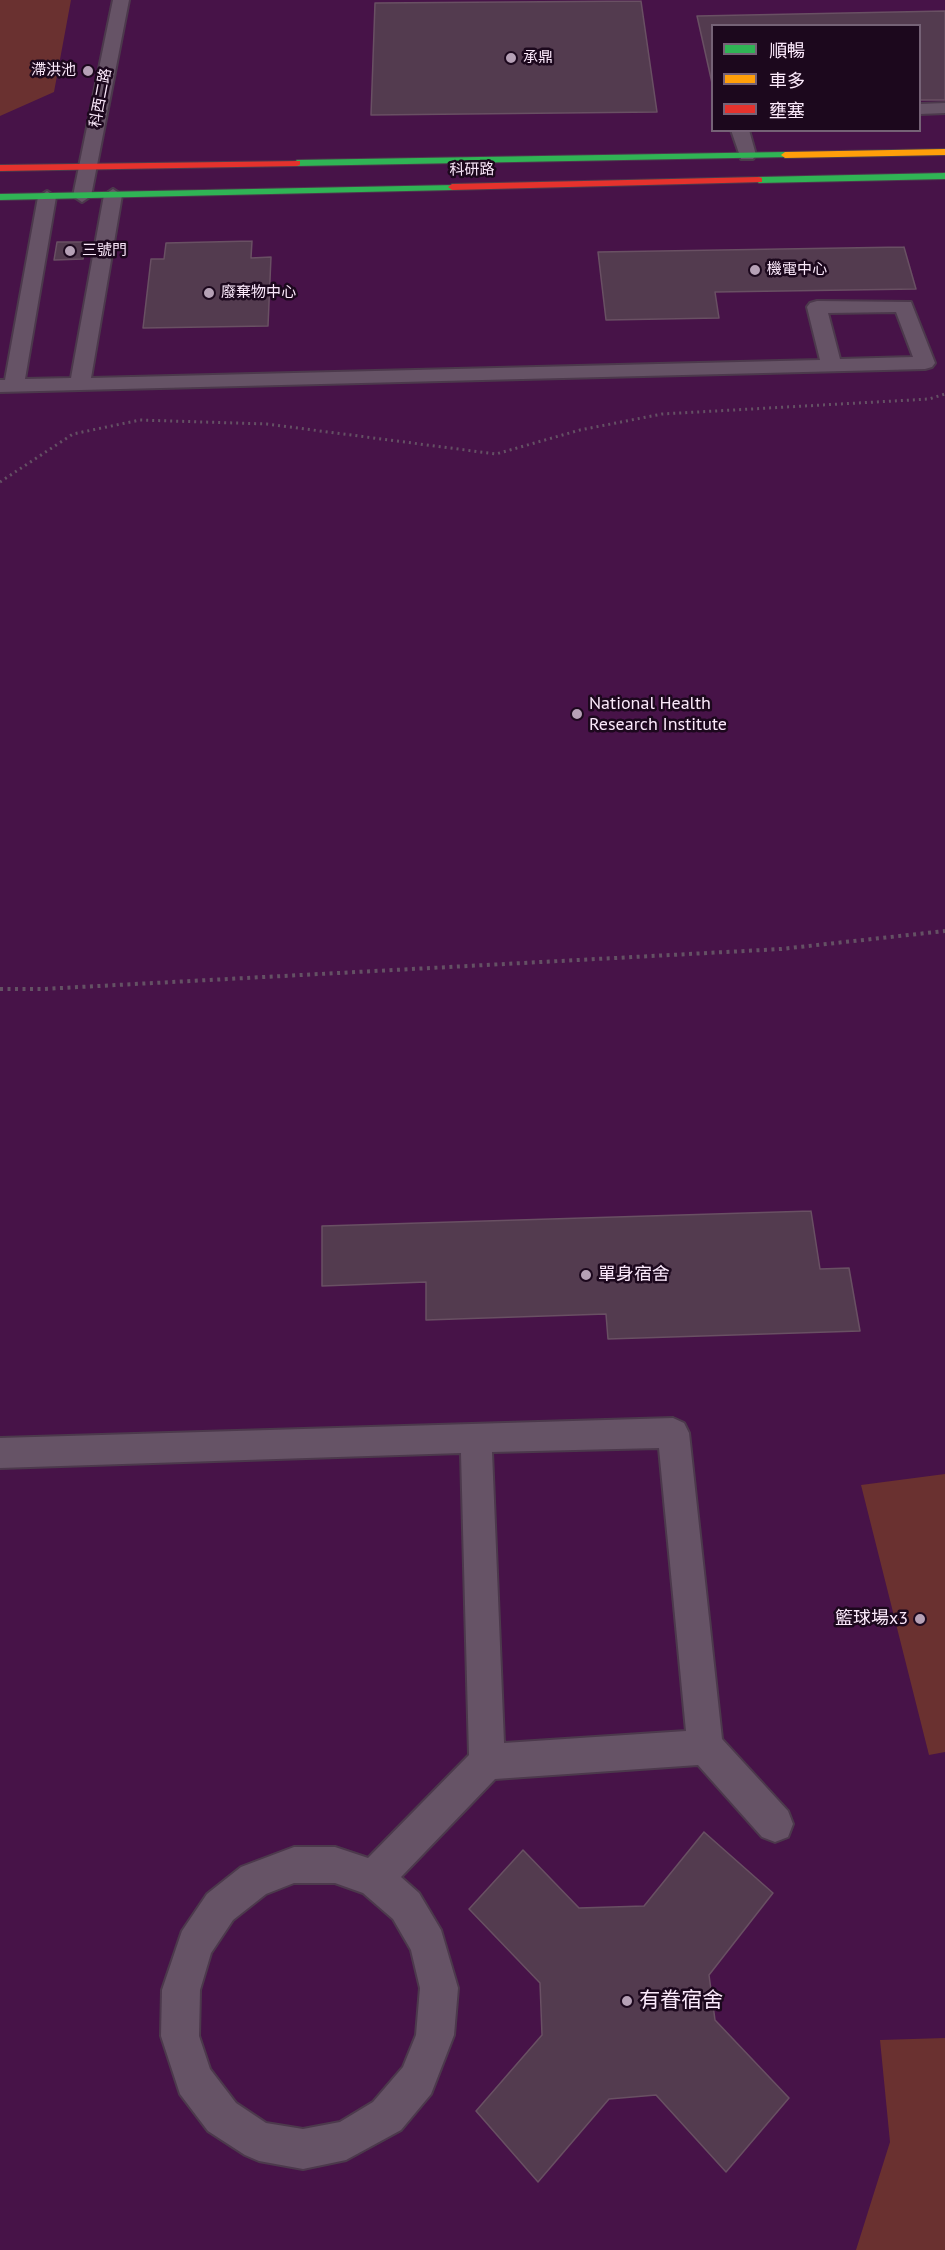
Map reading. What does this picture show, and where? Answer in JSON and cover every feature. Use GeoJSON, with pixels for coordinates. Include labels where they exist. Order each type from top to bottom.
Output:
{"type":"FeatureCollection","features":[{"type":"Feature","properties":{"kind":"street","name":"科研路"},"geometry":{"type":"LineString","coordinates":[[0,168],[945,152]]}},
{"type":"Feature","properties":{"kind":"street","name":"科研路"},"geometry":{"type":"LineString","coordinates":[[0,198],[945,176]]}},
{"type":"Feature","properties":{"kind":"lane","name":"科西二路"},"geometry":{"type":"LineString","coordinates":[[82,196],[121,0]]}},
{"type":"Feature","properties":{"kind":"lane"},"geometry":{"type":"LineString","coordinates":[[921,109],[945,108]]}},
{"type":"Feature","properties":{"kind":"lane"},"geometry":{"type":"LineString","coordinates":[[741,132],[747,155]]}},
{"type":"Feature","properties":{"kind":"lane"},"geometry":{"type":"LineString","coordinates":[[81,384],[113,195]]}},
{"type":"Feature","properties":{"kind":"lane"},"geometry":{"type":"LineString","coordinates":[[47,197],[7,386],[925,363],[904,306],[817,307],[831,365]]}},
{"type":"Feature","properties":{"kind":"lane"},"geometry":{"type":"LineString","coordinates":[[0,1453],[673,1433],[705,1747],[775,1824]]}},
{"type":"Feature","properties":{"kind":"lane"},"geometry":{"type":"LineString","coordinates":[[476,1438],[487,1762]]}},
{"type":"Feature","properties":{"kind":"lane"},"geometry":{"type":"LineString","coordinates":[[374,1878],[487,1762],[705,1747]]}},
{"type":"Feature","properties":{"kind":"lane"},"geometry":{"type":"LineString","coordinates":[[294,1865],[335,1865],[374,1878],[406,1906],[423,1934],[428,1943],[439,1988],[435,2035],[417,2080],[387,2115],[346,2140],[303,2149],[259,2141],[222,2117],[194,2080],[180,2036],[181,1990],[195,1944],[220,1907],[254,1880],[274,1872],[294,1865]]}},
{"type":"Feature","properties":{"kind":"path"},"geometry":{"type":"LineString","coordinates":[[0,482],[73,434],[140,420],[267,424],[496,454],[580,430],[662,414],[929,399],[945,394]]}},
{"type":"Feature","properties":{"kind":"path"},"geometry":{"type":"LineString","coordinates":[[0,989],[55,989],[781,949],[945,931]]}},
{"type":"Feature","properties":{"kind":"shaded area"},"geometry":{"type":"Polygon","coordinates":[[[0,0],[945,0],[945,2250],[0,2250],[0,0]]]}},
{"type":"Feature","properties":{"kind":"shaded area"},"geometry":{"type":"Polygon","coordinates":[[[0,0],[71,0],[54,92],[0,116],[0,0]]]}},
{"type":"Feature","properties":{"kind":"shaded area","name":"籃球場x3"},"geometry":{"type":"Polygon","coordinates":[[[945,1474],[945,1752],[929,1755],[861,1485],[945,1474]]]}},
{"type":"Feature","properties":{"kind":"shaded area"},"geometry":{"type":"Polygon","coordinates":[[[945,2038],[945,2250],[856,2250],[890,2142],[880,2040],[945,2038]]]}},
{"type":"Feature","properties":{"kind":"building","name":"承鼎"},"geometry":{"type":"Polygon","coordinates":[[[641,1],[657,112],[371,115],[375,3],[641,1]]]}},
{"type":"Feature","properties":{"kind":"building"},"geometry":{"type":"Polygon","coordinates":[[[945,11],[945,100],[921,100],[921,24],[711,24],[711,79],[697,16],[945,11]]]}},
{"type":"Feature","properties":{"kind":"building","name":"廢棄物中心"},"geometry":{"type":"Polygon","coordinates":[[[252,241],[251,258],[271,257],[268,326],[143,328],[151,259],[164,259],[166,243],[252,241]]]}},
{"type":"Feature","properties":{"kind":"building","name":"三號門"},"geometry":{"type":"Polygon","coordinates":[[[57,242],[86,242],[83,259],[54,260],[57,242]]]}},
{"type":"Feature","properties":{"kind":"building","name":"機電中心"},"geometry":{"type":"Polygon","coordinates":[[[904,247],[916,289],[715,292],[719,318],[606,320],[598,252],[904,247]]]}},
{"type":"Feature","properties":{"kind":"building","name":"單身宿舍"},"geometry":{"type":"Polygon","coordinates":[[[811,1211],[820,1269],[849,1268],[860,1331],[608,1339],[606,1314],[426,1320],[426,1282],[322,1286],[322,1226],[811,1211]]]}},
{"type":"Feature","properties":{"kind":"building","name":"有眷宿舍"},"geometry":{"type":"Polygon","coordinates":[[[704,1832],[773,1893],[709,1975],[715,2020],[789,2098],[726,2172],[656,2095],[609,2099],[538,2182],[476,2111],[542,2035],[540,1983],[469,1909],[523,1850],[579,1908],[644,1906],[704,1832]]]}},
{"type":"Feature","properties":{"kind":"traffic: fast"},"geometry":{"type":"LineString","coordinates":[[297,163],[785,155]]}},
{"type":"Feature","properties":{"kind":"traffic: fast"},"geometry":{"type":"LineString","coordinates":[[759,180],[945,176]]}},
{"type":"Feature","properties":{"kind":"traffic: fast"},"geometry":{"type":"LineString","coordinates":[[0,197],[452,187]]}},
{"type":"Feature","properties":{"kind":"traffic: slow"},"geometry":{"type":"LineString","coordinates":[[785,155],[945,152]]}},
{"type":"Feature","properties":{"kind":"traffic: jam"},"geometry":{"type":"LineString","coordinates":[[0,168],[297,163]]}},
{"type":"Feature","properties":{"kind":"traffic: jam"},"geometry":{"type":"LineString","coordinates":[[452,187],[759,180]]}},
{"type":"Feature","properties":{"kind":"place","name":"承鼎"},"geometry":{"type":"Point","coordinates":[511,58]}},
{"type":"Feature","properties":{"kind":"place","name":"滯洪池"},"geometry":{"type":"Point","coordinates":[88,71]}},
{"type":"Feature","properties":{"kind":"place","name":"三號門"},"geometry":{"type":"Point","coordinates":[70,251]}},
{"type":"Feature","properties":{"kind":"place","name":"機電中心"},"geometry":{"type":"Point","coordinates":[755,270]}},
{"type":"Feature","properties":{"kind":"place","name":"廢棄物中心"},"geometry":{"type":"Point","coordinates":[209,293]}},
{"type":"Feature","properties":{"kind":"place","name":"National Health Research Institute"},"geometry":{"type":"Point","coordinates":[577,714]}},
{"type":"Feature","properties":{"kind":"place","name":"單身宿舍"},"geometry":{"type":"Point","coordinates":[586,1275]}},
{"type":"Feature","properties":{"kind":"place","name":"籃球場x3"},"geometry":{"type":"Point","coordinates":[920,1619]}},
{"type":"Feature","properties":{"kind":"place","name":"有眷宿舍"},"geometry":{"type":"Point","coordinates":[627,2001]}}]}
